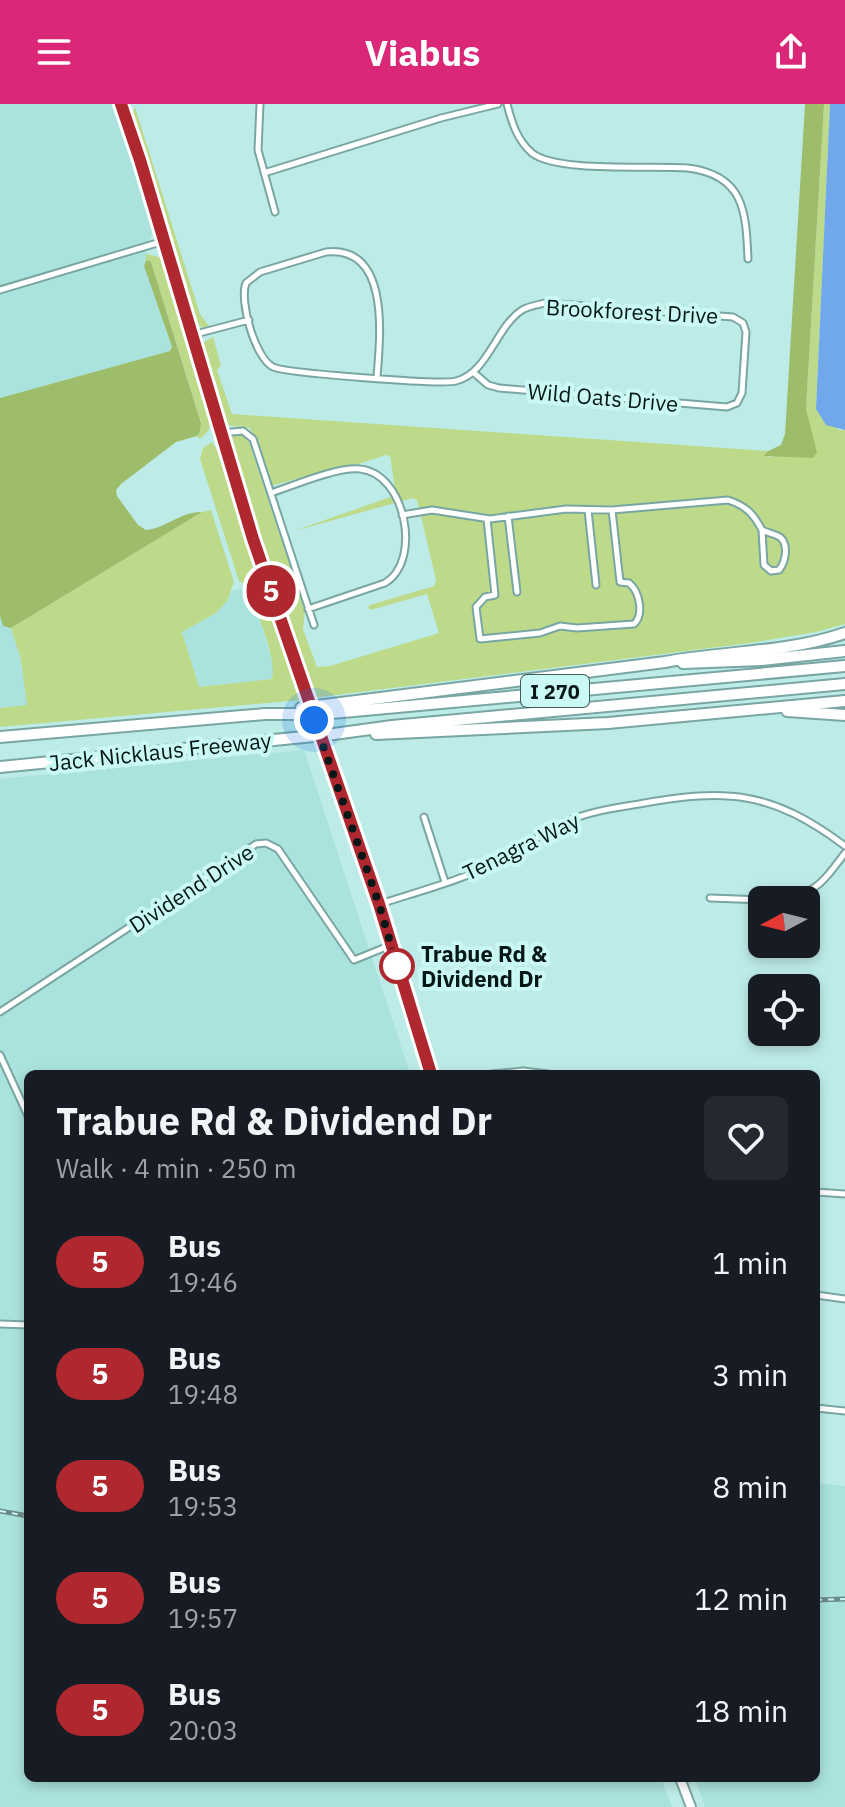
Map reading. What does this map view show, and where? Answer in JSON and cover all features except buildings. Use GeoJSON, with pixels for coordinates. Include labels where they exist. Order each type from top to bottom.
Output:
{"type":"FeatureCollection","features":[{"type":"Feature","properties":{"kind":"highway"},"geometry":{"type":"LineString","coordinates":[[265,714],[321,704],[782,648],[845,633]]}},
{"type":"Feature","properties":{"kind":"highway"},"geometry":{"type":"LineString","coordinates":[[665,662],[701,664],[845,651]]}},
{"type":"Feature","properties":{"kind":"highway","name":"Jack Nicklaus Freeway"},"geometry":{"type":"LineString","coordinates":[[0,737],[265,714],[321,714],[845,666]]}},
{"type":"Feature","properties":{"kind":"highway","name":"Jack Nicklaus Freeway"},"geometry":{"type":"LineString","coordinates":[[0,767],[392,726],[845,684]]}},
{"type":"Feature","properties":{"kind":"highway"},"geometry":{"type":"LineString","coordinates":[[334,734],[608,723],[845,701]]}},
{"type":"Feature","properties":{"kind":"highway"},"geometry":{"type":"LineString","coordinates":[[761,709],[845,715]]}},
{"type":"Feature","properties":{"kind":"main road"},"geometry":{"type":"LineString","coordinates":[[122,104],[221,433],[295,662],[379,904],[430,1070]]}},
{"type":"Feature","properties":{"kind":"main road"},"geometry":{"type":"LineString","coordinates":[[682,1782],[691,1807]]}},
{"type":"Feature","properties":{"kind":"street"},"geometry":{"type":"LineString","coordinates":[[260,104],[257,143],[275,212]]}},
{"type":"Feature","properties":{"kind":"street"},"geometry":{"type":"LineString","coordinates":[[264,173],[441,118],[498,104]]}},
{"type":"Feature","properties":{"kind":"street"},"geometry":{"type":"LineString","coordinates":[[507,104],[521,141],[542,159],[563,164],[688,168],[706,171],[722,179],[736,194],[742,207],[748,259]]}},
{"type":"Feature","properties":{"kind":"street"},"geometry":{"type":"LineString","coordinates":[[0,290],[164,241]]}},
{"type":"Feature","properties":{"kind":"street"},"geometry":{"type":"LineString","coordinates":[[377,377],[380,305],[364,267],[349,254],[326,252],[254,275],[246,283],[243,295],[249,320],[260,353],[273,367],[285,370],[377,377],[443,382],[459,380],[473,372]]}},
{"type":"Feature","properties":{"kind":"street","name":"Brookforest Drive"},"geometry":{"type":"LineString","coordinates":[[473,372],[509,321],[525,308],[545,303],[733,317],[743,323],[746,332],[742,393],[737,403]]}},
{"type":"Feature","properties":{"kind":"street"},"geometry":{"type":"LineString","coordinates":[[192,336],[249,320]]}},
{"type":"Feature","properties":{"kind":"street","name":"Wild Oats Drive"},"geometry":{"type":"LineString","coordinates":[[473,372],[488,385],[499,388],[727,407],[737,403]]}},
{"type":"Feature","properties":{"kind":"street"},"geometry":{"type":"LineString","coordinates":[[221,433],[236,430],[250,436],[314,625]]}},
{"type":"Feature","properties":{"kind":"street"},"geometry":{"type":"LineString","coordinates":[[271,493],[343,470],[360,469],[380,476],[396,499],[402,515],[406,550],[403,564],[393,578],[308,609]]}},
{"type":"Feature","properties":{"kind":"street"},"geometry":{"type":"LineString","coordinates":[[402,515],[432,510],[487,519],[566,509],[612,510],[728,500],[741,504],[752,513],[762,530],[764,565],[771,571],[779,570],[785,559],[784,542],[780,537],[762,530]]}},
{"type":"Feature","properties":{"kind":"street"},"geometry":{"type":"LineString","coordinates":[[588,510],[596,585]]}},
{"type":"Feature","properties":{"kind":"street"},"geometry":{"type":"LineString","coordinates":[[487,519],[495,595],[481,600],[476,607],[480,639],[540,633],[560,626],[577,628],[634,624],[638,621],[637,592],[629,583],[620,582],[612,510]]}},
{"type":"Feature","properties":{"kind":"street"},"geometry":{"type":"LineString","coordinates":[[508,516],[517,592]]}},
{"type":"Feature","properties":{"kind":"street","name":"Tenagra Way"},"geometry":{"type":"LineString","coordinates":[[379,904],[504,860],[561,823],[594,812],[694,794],[758,800],[808,820],[845,846]]}},
{"type":"Feature","properties":{"kind":"street"},"geometry":{"type":"LineString","coordinates":[[424,817],[445,882]]}},
{"type":"Feature","properties":{"kind":"street","name":"Dividend Drive"},"geometry":{"type":"LineString","coordinates":[[0,1012],[256,844],[266,843],[278,849],[354,960],[391,945]]}},
{"type":"Feature","properties":{"kind":"street"},"geometry":{"type":"LineString","coordinates":[[817,886],[845,853]]}},
{"type":"Feature","properties":{"kind":"street"},"geometry":{"type":"LineString","coordinates":[[710,898],[748,899]]}},
{"type":"Feature","properties":{"kind":"street"},"geometry":{"type":"LineString","coordinates":[[0,1055],[24,1107]]}},
{"type":"Feature","properties":{"kind":"street"},"geometry":{"type":"LineString","coordinates":[[820,1192],[845,1194]]}},
{"type":"Feature","properties":{"kind":"street"},"geometry":{"type":"LineString","coordinates":[[820,1296],[845,1299]]}},
{"type":"Feature","properties":{"kind":"street"},"geometry":{"type":"LineString","coordinates":[[0,1324],[24,1325]]}},
{"type":"Feature","properties":{"kind":"street"},"geometry":{"type":"LineString","coordinates":[[820,1408],[845,1411]]}},
{"type":"Feature","properties":{"kind":"shaded area"},"geometry":{"type":"Polygon","coordinates":[[[0,104],[115,104],[153,229],[144,266],[172,348],[170,351],[0,398],[0,104]]]}},
{"type":"Feature","properties":{"kind":"shaded area"},"geometry":{"type":"Polygon","coordinates":[[[252,585],[253,598],[274,666],[272,679],[199,687],[182,632],[216,613],[229,592],[252,585]]]}},
{"type":"Feature","properties":{"kind":"shaded area"},"geometry":{"type":"Polygon","coordinates":[[[0,616],[3,626],[11,628],[21,660],[27,705],[0,708],[0,616]]]}},
{"type":"Feature","properties":{"kind":"shaded area"},"geometry":{"type":"Polygon","coordinates":[[[304,750],[409,1070],[24,1070],[24,1782],[663,1782],[672,1807],[0,1807],[0,779],[304,750]]]}},
{"type":"Feature","properties":{"kind":"shaded area"},"geometry":{"type":"Polygon","coordinates":[[[820,1483],[845,1486],[845,1807],[705,1807],[696,1782],[820,1782],[820,1483]]]}},
{"type":"Feature","properties":{"kind":"green space"},"geometry":{"type":"Polygon","coordinates":[[[805,104],[824,104],[806,409],[817,452],[813,458],[764,456],[781,445],[785,434],[805,104]]]}},
{"type":"Feature","properties":{"kind":"green space"},"geometry":{"type":"Polygon","coordinates":[[[824,104],[830,104],[816,409],[839,430],[845,430],[845,624],[750,643],[312,698],[230,445],[231,438],[238,434],[248,439],[305,611],[303,629],[317,667],[330,666],[439,633],[427,594],[371,610],[368,607],[434,586],[436,580],[417,500],[413,498],[294,531],[396,495],[390,456],[271,486],[250,428],[225,425],[222,421],[202,343],[213,337],[221,365],[217,370],[232,414],[768,451],[765,456],[772,457],[808,420],[806,409],[824,104]]]}},
{"type":"Feature","properties":{"kind":"green space"},"geometry":{"type":"Polygon","coordinates":[[[135,107],[200,314],[209,326],[202,328],[194,321],[131,116],[135,107]]]}},
{"type":"Feature","properties":{"kind":"green space"},"geometry":{"type":"Polygon","coordinates":[[[146,254],[159,257],[164,265],[210,421],[209,430],[200,439],[197,436],[201,422],[146,254]]]}},
{"type":"Feature","properties":{"kind":"green space"},"geometry":{"type":"Polygon","coordinates":[[[146,260],[151,262],[201,423],[200,432],[197,436],[176,442],[121,484],[116,490],[117,496],[138,525],[146,530],[202,512],[11,628],[3,626],[0,616],[0,398],[170,351],[172,347],[144,266],[146,260]]]}},
{"type":"Feature","properties":{"kind":"green space"},"geometry":{"type":"Polygon","coordinates":[[[212,442],[222,459],[301,700],[0,727],[0,708],[27,705],[21,660],[11,628],[202,512],[211,510],[234,582],[227,601],[216,613],[182,632],[199,687],[272,679],[271,657],[252,586],[239,581],[200,459],[203,448],[212,442]]]}},
{"type":"Feature","properties":{"kind":"water"},"geometry":{"type":"Polygon","coordinates":[[[830,104],[845,104],[845,430],[826,425],[816,409],[830,104]]]}},
{"type":"Feature","properties":{"kind":"railway"},"geometry":{"type":"LineString","coordinates":[[0,1511],[24,1515]]}},
{"type":"Feature","properties":{"kind":"railway"},"geometry":{"type":"LineString","coordinates":[[820,1600],[845,1599]]}},
{"type":"Feature","properties":{"kind":"bus line","name":"5"},"geometry":{"type":"LineString","coordinates":[[121,104],[253,539],[379,904],[430,1070]]}},
{"type":"Feature","properties":{"kind":"place","name":"Trabue Rd & Dividend Dr"},"geometry":{"type":"Point","coordinates":[397,966]}},
{"type":"Feature","properties":{"kind":"route"},"geometry":{"type":"LineString","coordinates":[[314,720],[379,904],[397,966]]}}]}
